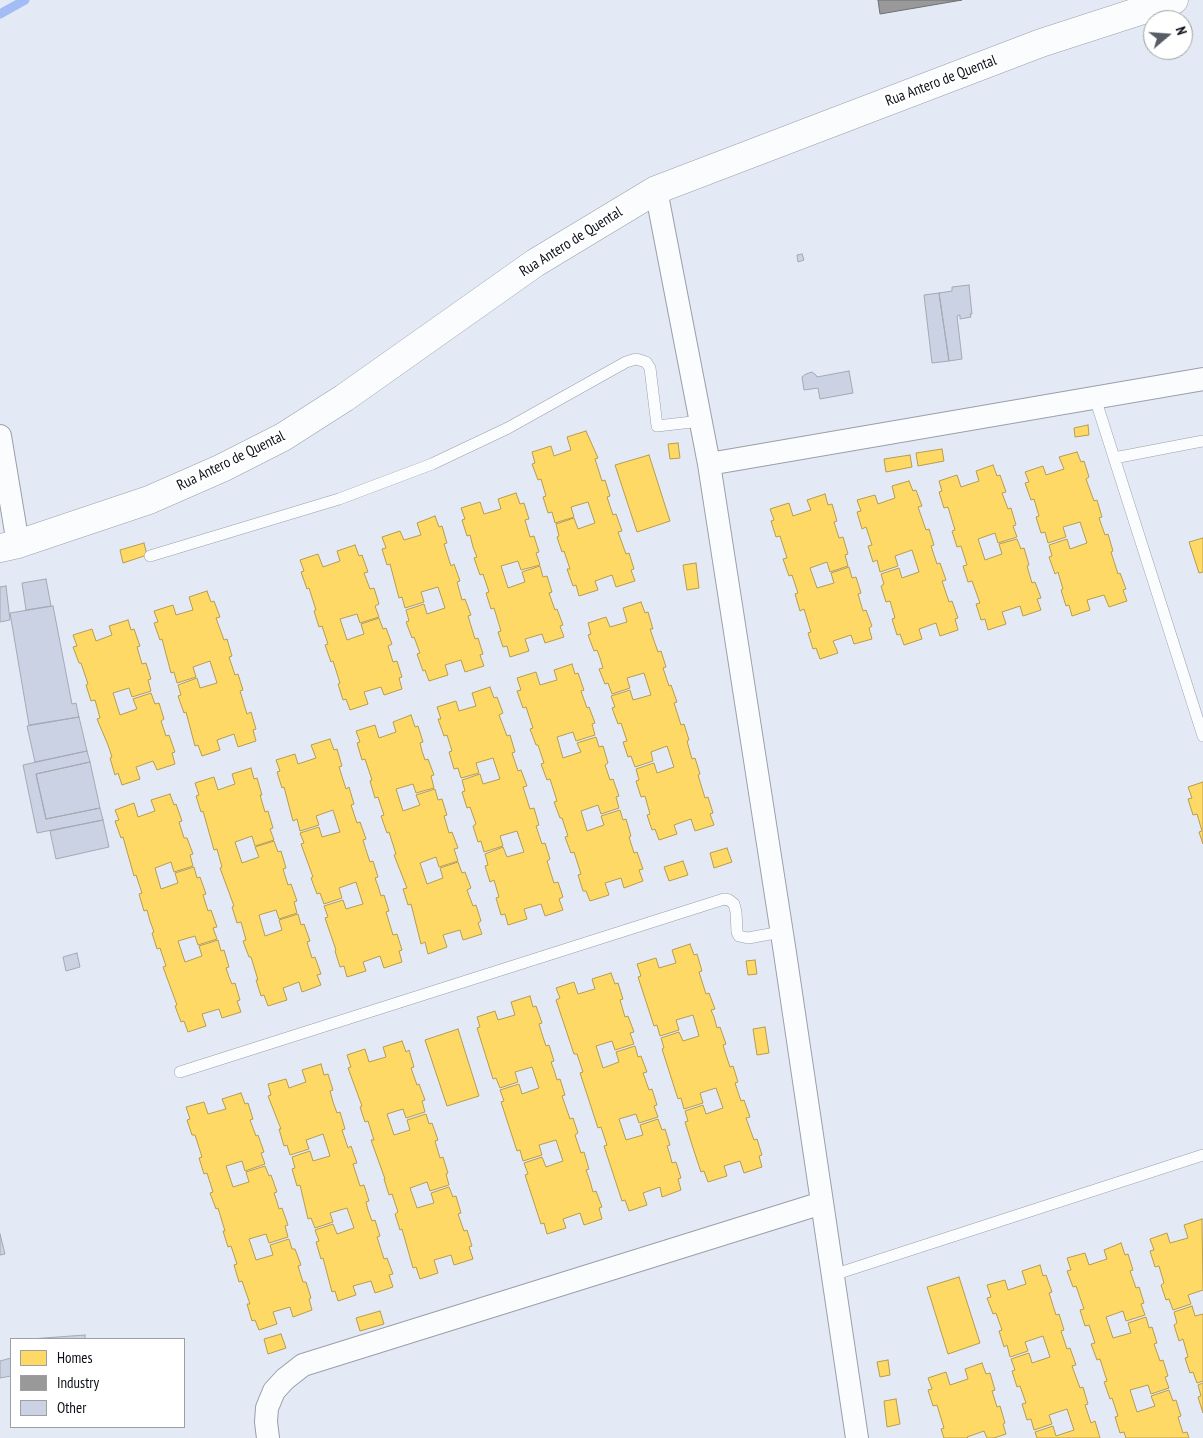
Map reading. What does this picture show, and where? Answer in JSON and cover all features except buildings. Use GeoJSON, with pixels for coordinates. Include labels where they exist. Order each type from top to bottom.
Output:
{"type":"FeatureCollection","features":[{"type":"Feature","properties":{"kind":"street","name":"Rua Antero de Quental"},"geometry":{"type":"LineString","coordinates":[[9,546],[149,500],[222,468],[283,436],[344,398],[535,263],[656,190],[1041,43],[1174,0]]}},
{"type":"Feature","properties":{"kind":"street"},"geometry":{"type":"LineString","coordinates":[[656,190],[709,464],[857,1438]]}},
{"type":"Feature","properties":{"kind":"street"},"geometry":{"type":"LineString","coordinates":[[709,464],[1203,379]]}},
{"type":"Feature","properties":{"kind":"street"},"geometry":{"type":"LineString","coordinates":[[0,436],[9,546]]}},
{"type":"Feature","properties":{"kind":"street"},"geometry":{"type":"LineString","coordinates":[[268,1438],[266,1422],[268,1408],[274,1391],[285,1379],[303,1365],[822,1203]]}},
{"type":"Feature","properties":{"kind":"lane"},"geometry":{"type":"LineString","coordinates":[[150,556],[338,499],[432,464],[508,428],[626,362],[636,359],[646,362],[650,368],[657,426],[702,421]]}},
{"type":"Feature","properties":{"kind":"lane"},"geometry":{"type":"LineString","coordinates":[[1095,398],[1203,736]]}},
{"type":"Feature","properties":{"kind":"lane"},"geometry":{"type":"LineString","coordinates":[[1114,458],[1203,441]]}},
{"type":"Feature","properties":{"kind":"lane"},"geometry":{"type":"LineString","coordinates":[[180,1072],[712,902],[729,900],[734,904],[739,936],[748,938],[781,932]]}},
{"type":"Feature","properties":{"kind":"lane"},"geometry":{"type":"LineString","coordinates":[[833,1275],[1203,1155]]}},
{"type":"Feature","properties":{"kind":"waterway"},"geometry":{"type":"LineString","coordinates":[[0,14],[25,0]]}}]}
